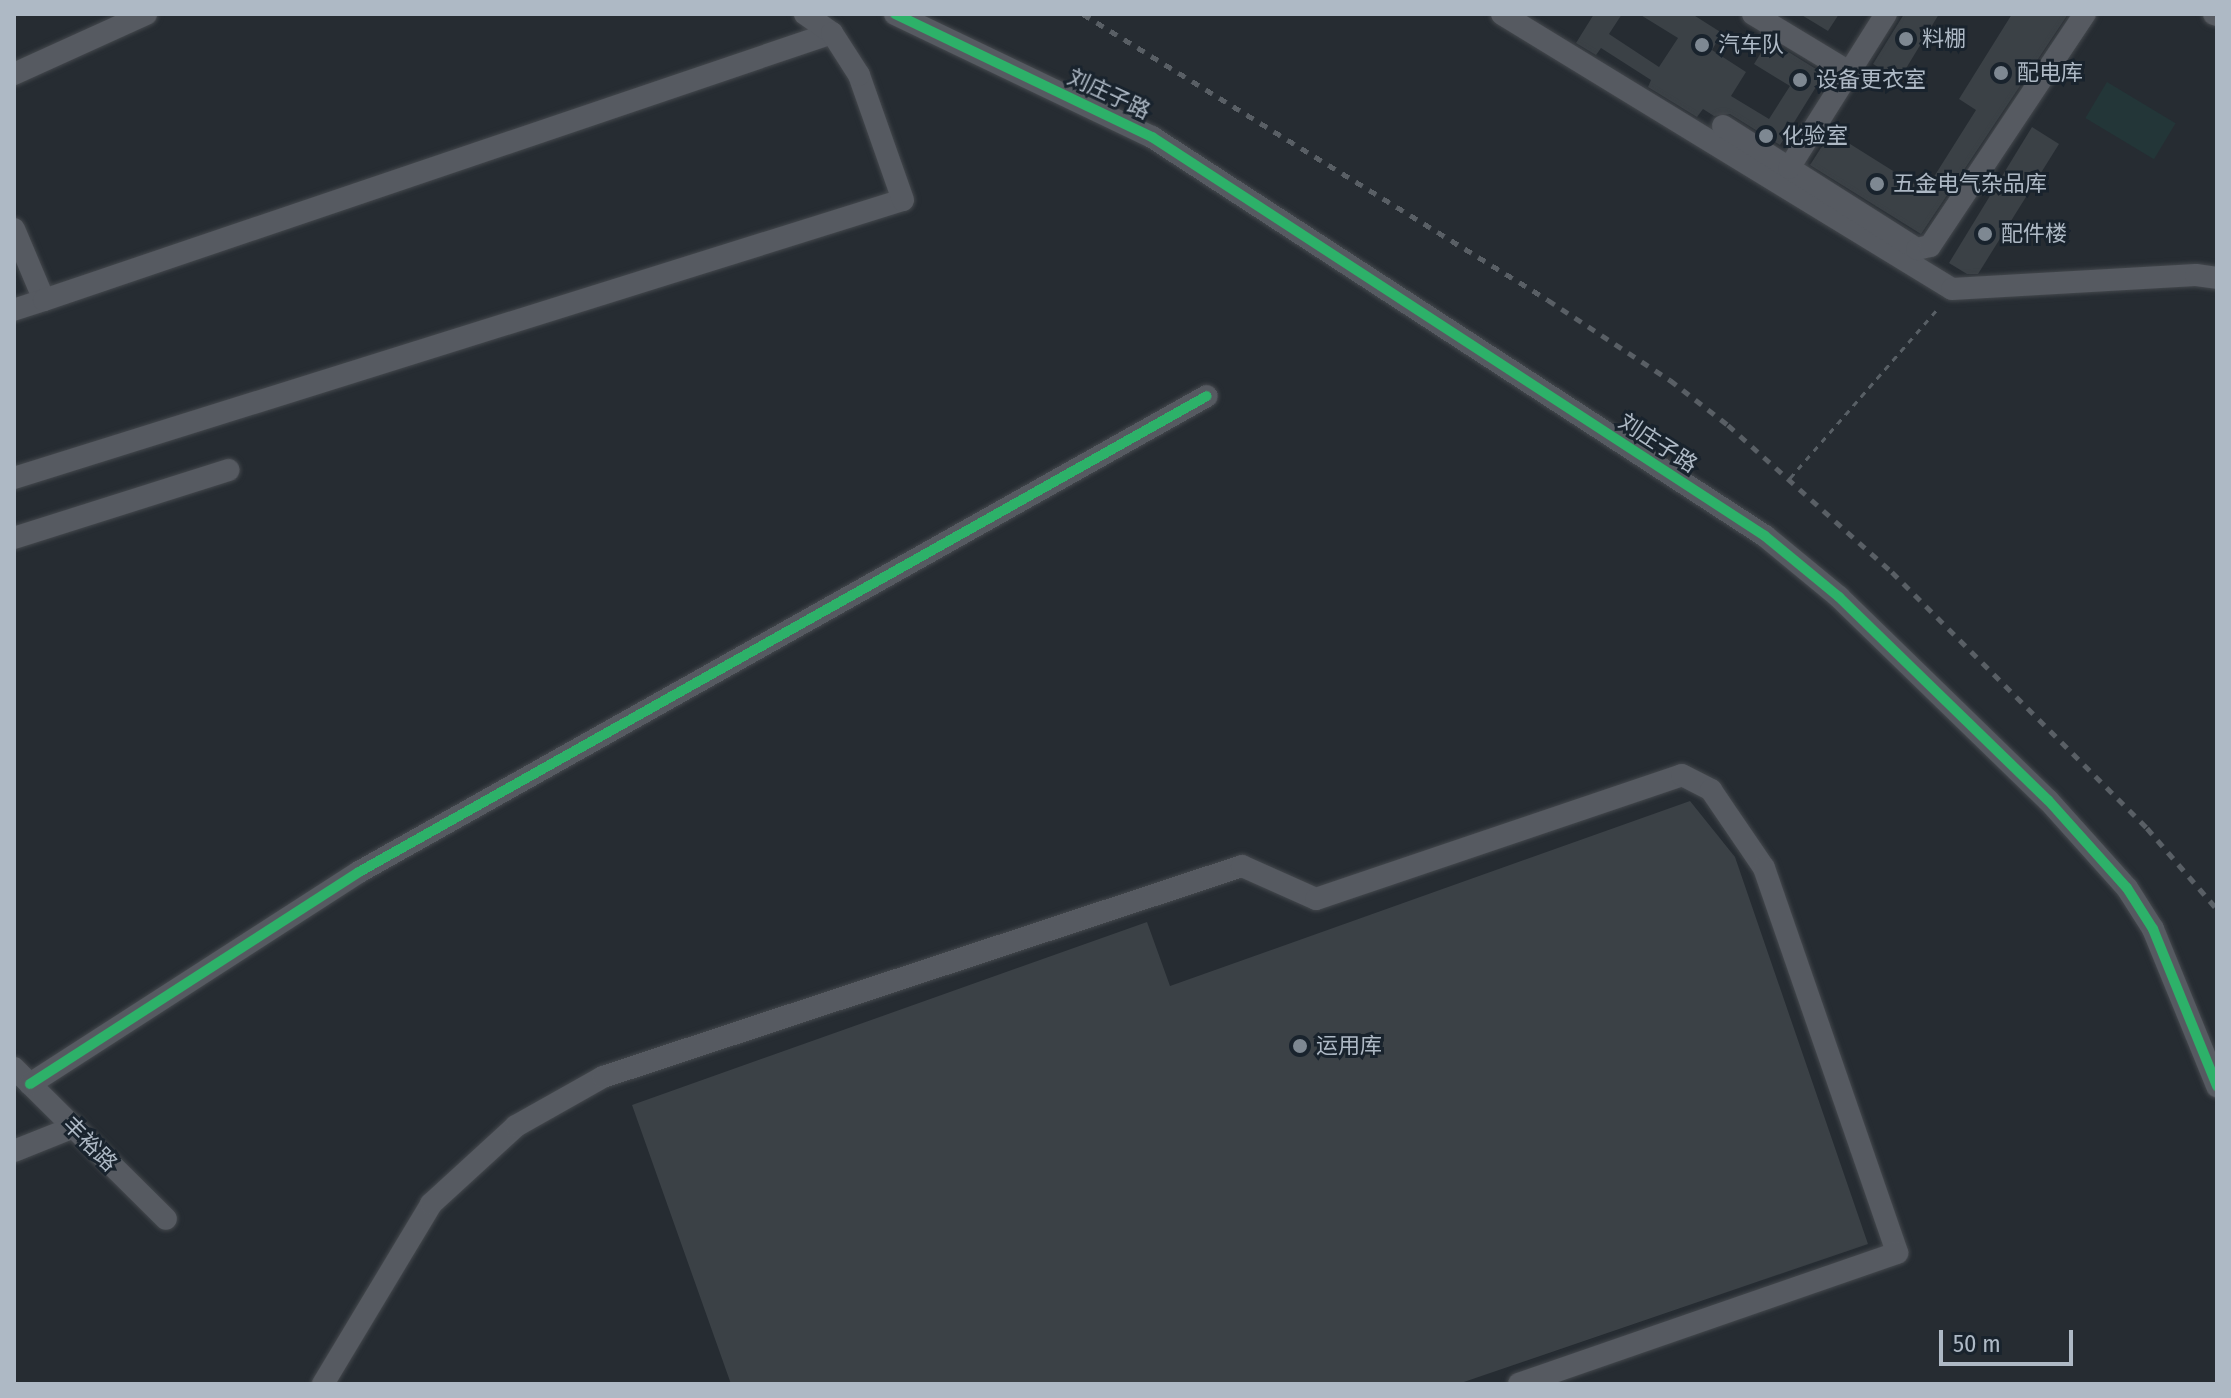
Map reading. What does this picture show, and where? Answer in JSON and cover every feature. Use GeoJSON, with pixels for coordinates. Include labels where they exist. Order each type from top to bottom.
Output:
{"type":"FeatureCollection","features":[{"type":"Feature","properties":{"kind":"street"},"geometry":{"type":"LineString","coordinates":[[14,74],[146,14]]}},
{"type":"Feature","properties":{"kind":"street"},"geometry":{"type":"LineString","coordinates":[[14,478],[903,200],[859,75],[832,33],[805,14]]}},
{"type":"Feature","properties":{"kind":"street"},"geometry":{"type":"LineString","coordinates":[[1502,14],[1952,289],[2196,275],[2217,278]]}},
{"type":"Feature","properties":{"kind":"street"},"geometry":{"type":"LineString","coordinates":[[1753,14],[1849,72]]}},
{"type":"Feature","properties":{"kind":"street"},"geometry":{"type":"LineString","coordinates":[[1789,168],[1886,14]]}},
{"type":"Feature","properties":{"kind":"street"},"geometry":{"type":"LineString","coordinates":[[1723,126],[1917,249],[1930,246],[2085,14]]}},
{"type":"Feature","properties":{"kind":"street","name":"刘庄子路"},"geometry":{"type":"LineString","coordinates":[[900,17],[1152,137],[1765,536],[1850,608],[2048,800],[2127,888],[2153,929],[2217,1086]]}},
{"type":"Feature","properties":{"kind":"street"},"geometry":{"type":"LineString","coordinates":[[14,310],[832,33]]}},
{"type":"Feature","properties":{"kind":"street"},"geometry":{"type":"LineString","coordinates":[[14,229],[44,300]]}},
{"type":"Feature","properties":{"kind":"street"},"geometry":{"type":"LineString","coordinates":[[22,1076],[359,872],[1207,396]]}},
{"type":"Feature","properties":{"kind":"street"},"geometry":{"type":"LineString","coordinates":[[14,538],[229,470]]}},
{"type":"Feature","properties":{"kind":"street"},"geometry":{"type":"LineString","coordinates":[[323,1384],[431,1204],[516,1126],[603,1077],[1242,866],[1316,899],[1682,775],[1711,790],[1764,868],[1897,1253],[1519,1384]]}},
{"type":"Feature","properties":{"kind":"street","name":"丰裕路"},"geometry":{"type":"LineString","coordinates":[[22,1076],[166,1219]]}},
{"type":"Feature","properties":{"kind":"street"},"geometry":{"type":"LineString","coordinates":[[14,1151],[74,1127]]}},
{"type":"Feature","properties":{"kind":"path"},"geometry":{"type":"LineString","coordinates":[[1790,478],[1952,289]]}},
{"type":"Feature","properties":{"kind":"shaded area"},"geometry":{"type":"Polygon","coordinates":[[[2107,82],[2176,123],[2154,159],[2085,118],[2107,82]]]}},
{"type":"Feature","properties":{"kind":"building"},"geometry":{"type":"Polygon","coordinates":[[[1594,14],[1622,14],[1609,34],[1659,67],[1678,38],[1639,14],[1692,14],[1722,33],[1712,50],[1746,72],[1731,96],[1769,119],[1790,86],[1754,64],[1769,40],[1824,74],[1780,145],[1730,114],[1714,116],[1703,109],[1697,117],[1648,87],[1651,80],[1601,48],[1596,55],[1576,43],[1594,14]]]}},
{"type":"Feature","properties":{"kind":"building"},"geometry":{"type":"Polygon","coordinates":[[[1800,14],[1839,14],[1828,31],[1800,14]]]}},
{"type":"Feature","properties":{"kind":"building","name":"料棚"},"geometry":{"type":"Polygon","coordinates":[[[1904,14],[1939,14],[1899,80],[1873,64],[1904,14]]]}},
{"type":"Feature","properties":{"kind":"building"},"geometry":{"type":"Polygon","coordinates":[[[2012,14],[2068,14],[1921,234],[1810,165],[1831,132],[1925,191],[1976,110],[1959,99],[2012,14]]]}},
{"type":"Feature","properties":{"kind":"building"},"geometry":{"type":"Polygon","coordinates":[[[2032,127],[2059,144],[1978,274],[1967,274],[1949,263],[2032,127]]]}},
{"type":"Feature","properties":{"kind":"building","name":"运用库"},"geometry":{"type":"Polygon","coordinates":[[[1690,801],[1735,857],[1868,1244],[1458,1384],[731,1384],[632,1105],[1147,922],[1170,986],[1690,801]]]}},
{"type":"Feature","properties":{"kind":"railway"},"geometry":{"type":"LineString","coordinates":[[1083,14],[1548,300],[1670,380],[1728,425],[1892,572],[2147,828],[2217,909]]}},
{"type":"Feature","properties":{"kind":"cycle path"},"geometry":{"type":"LineString","coordinates":[[895,14],[1152,137],[1765,536],[1839,597],[2048,800],[2127,888],[2153,929],[2217,1086]]}},
{"type":"Feature","properties":{"kind":"cycle path"},"geometry":{"type":"LineString","coordinates":[[30,1084],[359,872],[1207,396]]}},
{"type":"Feature","properties":{"kind":"place","name":"料棚"},"geometry":{"type":"Point","coordinates":[1906,39]}},
{"type":"Feature","properties":{"kind":"place","name":"汽车队"},"geometry":{"type":"Point","coordinates":[1702,45]}},
{"type":"Feature","properties":{"kind":"place","name":"配电库"},"geometry":{"type":"Point","coordinates":[2001,73]}},
{"type":"Feature","properties":{"kind":"place","name":"设备更衣室"},"geometry":{"type":"Point","coordinates":[1800,80]}},
{"type":"Feature","properties":{"kind":"place","name":"化验室"},"geometry":{"type":"Point","coordinates":[1766,136]}},
{"type":"Feature","properties":{"kind":"place","name":"五金电气杂品库"},"geometry":{"type":"Point","coordinates":[1877,184]}},
{"type":"Feature","properties":{"kind":"place","name":"配件楼"},"geometry":{"type":"Point","coordinates":[1985,234]}},
{"type":"Feature","properties":{"kind":"place","name":"运用库"},"geometry":{"type":"Point","coordinates":[1300,1046]}}]}
